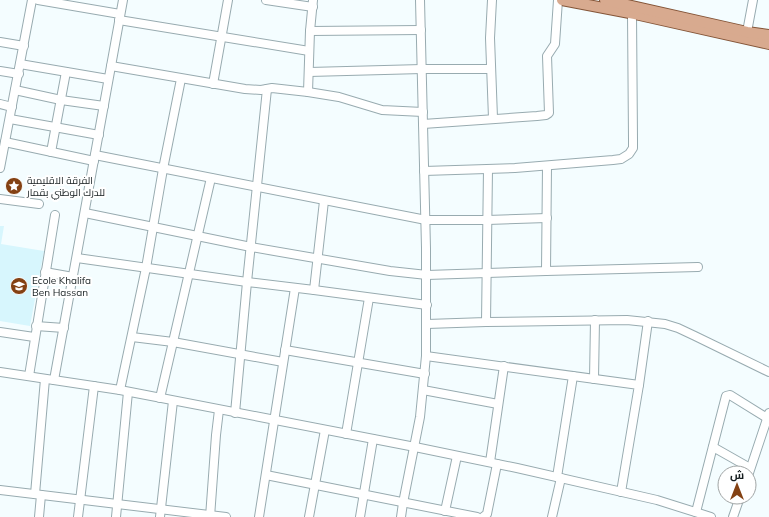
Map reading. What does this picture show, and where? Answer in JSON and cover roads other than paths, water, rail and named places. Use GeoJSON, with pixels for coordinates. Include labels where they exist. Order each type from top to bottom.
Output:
{"type":"FeatureCollection","features":[{"type":"Feature","properties":{"kind":"main road"},"geometry":{"type":"LineString","coordinates":[[562,0],[769,44]]}},
{"type":"Feature","properties":{"kind":"main road"},"geometry":{"type":"LineString","coordinates":[[605,0],[747,32],[769,35]]}},
{"type":"Feature","properties":{"kind":"street"},"geometry":{"type":"LineString","coordinates":[[0,168],[4,140],[10,119],[32,0]]}},
{"type":"Feature","properties":{"kind":"street"},"geometry":{"type":"LineString","coordinates":[[38,0],[120,17],[309,51]]}},
{"type":"Feature","properties":{"kind":"street"},"geometry":{"type":"LineString","coordinates":[[54,380],[123,0]]}},
{"type":"Feature","properties":{"kind":"street"},"geometry":{"type":"LineString","coordinates":[[213,84],[228,0]]}},
{"type":"Feature","properties":{"kind":"street"},"geometry":{"type":"LineString","coordinates":[[266,0],[313,3],[310,31],[308,92]]}},
{"type":"Feature","properties":{"kind":"street"},"geometry":{"type":"LineString","coordinates":[[401,517],[415,447],[426,356],[427,275],[420,0]]}},
{"type":"Feature","properties":{"kind":"street"},"geometry":{"type":"LineString","coordinates":[[492,0],[490,32],[493,118]]}},
{"type":"Feature","properties":{"kind":"street"},"geometry":{"type":"LineString","coordinates":[[423,124],[541,115],[549,113],[547,56],[555,44],[558,0]]}},
{"type":"Feature","properties":{"kind":"street"},"geometry":{"type":"LineString","coordinates":[[747,32],[753,0]]}},
{"type":"Feature","properties":{"kind":"street"},"geometry":{"type":"LineString","coordinates":[[424,171],[547,166],[621,158],[627,156],[632,151],[634,140],[632,14]]}},
{"type":"Feature","properties":{"kind":"street"},"geometry":{"type":"LineString","coordinates":[[310,31],[421,30]]}},
{"type":"Feature","properties":{"kind":"street"},"geometry":{"type":"LineString","coordinates":[[0,42],[24,46]]}},
{"type":"Feature","properties":{"kind":"street"},"geometry":{"type":"LineString","coordinates":[[20,64],[108,79]]}},
{"type":"Feature","properties":{"kind":"street"},"geometry":{"type":"LineString","coordinates":[[111,66],[245,89],[261,90],[277,88],[339,97],[382,110],[423,112]]}},
{"type":"Feature","properties":{"kind":"street"},"geometry":{"type":"LineString","coordinates":[[309,72],[491,69]]}},
{"type":"Feature","properties":{"kind":"street"},"geometry":{"type":"LineString","coordinates":[[0,71],[18,74]]}},
{"type":"Feature","properties":{"kind":"street"},"geometry":{"type":"LineString","coordinates":[[51,152],[66,72]]}},
{"type":"Feature","properties":{"kind":"street"},"geometry":{"type":"LineString","coordinates":[[116,517],[124,391],[132,337],[181,79]]}},
{"type":"Feature","properties":{"kind":"street"},"geometry":{"type":"LineString","coordinates":[[235,413],[246,282],[267,89]]}},
{"type":"Feature","properties":{"kind":"street"},"geometry":{"type":"LineString","coordinates":[[15,90],[61,100],[104,106]]}},
{"type":"Feature","properties":{"kind":"street"},"geometry":{"type":"LineString","coordinates":[[0,104],[12,107]]}},
{"type":"Feature","properties":{"kind":"street"},"geometry":{"type":"LineString","coordinates":[[10,119],[99,135]]}},
{"type":"Feature","properties":{"kind":"street"},"geometry":{"type":"LineString","coordinates":[[4,140],[51,152],[163,169],[426,220],[546,218]]}},
{"type":"Feature","properties":{"kind":"street"},"geometry":{"type":"LineString","coordinates":[[546,271],[547,166]]}},
{"type":"Feature","properties":{"kind":"street"},"geometry":{"type":"LineString","coordinates":[[486,322],[488,169]]}},
{"type":"Feature","properties":{"kind":"street"},"geometry":{"type":"LineString","coordinates":[[160,398],[190,274],[211,178]]}},
{"type":"Feature","properties":{"kind":"street"},"geometry":{"type":"LineString","coordinates":[[0,199],[39,204]]}},
{"type":"Feature","properties":{"kind":"street"},"geometry":{"type":"LineString","coordinates":[[314,290],[324,201]]}},
{"type":"Feature","properties":{"kind":"street"},"geometry":{"type":"LineString","coordinates":[[85,213],[152,228],[251,247],[379,270],[427,275],[487,272],[698,267]]}},
{"type":"Feature","properties":{"kind":"street"},"geometry":{"type":"LineString","coordinates":[[28,376],[55,215]]}},
{"type":"Feature","properties":{"kind":"street"},"geometry":{"type":"LineString","coordinates":[[77,258],[246,282],[427,305]]}},
{"type":"Feature","properties":{"kind":"street"},"geometry":{"type":"LineString","coordinates":[[45,272],[73,277]]}},
{"type":"Feature","properties":{"kind":"street"},"geometry":{"type":"LineString","coordinates":[[259,517],[294,288]]}},
{"type":"Feature","properties":{"kind":"street"},"geometry":{"type":"LineString","coordinates":[[346,434],[369,298]]}},
{"type":"Feature","properties":{"kind":"street"},"geometry":{"type":"LineString","coordinates":[[594,379],[595,320]]}},
{"type":"Feature","properties":{"kind":"street"},"geometry":{"type":"LineString","coordinates":[[427,324],[595,320],[648,321],[678,328],[769,372]]}},
{"type":"Feature","properties":{"kind":"street"},"geometry":{"type":"LineString","coordinates":[[621,492],[648,321]]}},
{"type":"Feature","properties":{"kind":"street"},"geometry":{"type":"LineString","coordinates":[[36,326],[64,328]]}},
{"type":"Feature","properties":{"kind":"street"},"geometry":{"type":"LineString","coordinates":[[0,332],[34,337]]}},
{"type":"Feature","properties":{"kind":"street"},"geometry":{"type":"LineString","coordinates":[[132,337],[174,342],[283,362]]}},
{"type":"Feature","properties":{"kind":"street"},"geometry":{"type":"LineString","coordinates":[[285,350],[425,374]]}},
{"type":"Feature","properties":{"kind":"street"},"geometry":{"type":"LineString","coordinates":[[426,356],[638,385]]}},
{"type":"Feature","properties":{"kind":"street"},"geometry":{"type":"LineString","coordinates":[[483,517],[487,514],[494,463],[498,404],[504,366]]}},
{"type":"Feature","properties":{"kind":"street"},"geometry":{"type":"LineString","coordinates":[[0,372],[124,391],[494,463],[657,500],[711,517]]}},
{"type":"Feature","properties":{"kind":"street"},"geometry":{"type":"LineString","coordinates":[[552,517],[573,376]]}},
{"type":"Feature","properties":{"kind":"street"},"geometry":{"type":"LineString","coordinates":[[39,517],[38,495],[45,379]]}},
{"type":"Feature","properties":{"kind":"street"},"geometry":{"type":"LineString","coordinates":[[78,517],[94,386]]}},
{"type":"Feature","properties":{"kind":"street"},"geometry":{"type":"LineString","coordinates":[[423,390],[498,404]]}},
{"type":"Feature","properties":{"kind":"street"},"geometry":{"type":"LineString","coordinates":[[696,512],[726,396],[730,395],[768,421],[752,465]]}},
{"type":"Feature","properties":{"kind":"street"},"geometry":{"type":"LineString","coordinates":[[160,513],[173,401]]}},
{"type":"Feature","properties":{"kind":"street"},"geometry":{"type":"LineString","coordinates":[[210,516],[219,410]]}},
{"type":"Feature","properties":{"kind":"street"},"geometry":{"type":"LineString","coordinates":[[309,517],[325,430]]}},
{"type":"Feature","properties":{"kind":"street"},"geometry":{"type":"LineString","coordinates":[[360,517],[373,439]]}},
{"type":"Feature","properties":{"kind":"street"},"geometry":{"type":"LineString","coordinates":[[712,447],[740,465]]}},
{"type":"Feature","properties":{"kind":"street"},"geometry":{"type":"LineString","coordinates":[[445,511],[457,456]]}},
{"type":"Feature","properties":{"kind":"street"},"geometry":{"type":"LineString","coordinates":[[266,475],[477,517]]}},
{"type":"Feature","properties":{"kind":"street"},"geometry":{"type":"LineString","coordinates":[[0,490],[117,504],[160,513],[226,517]]}},
{"type":"Feature","properties":{"kind":"street"},"geometry":{"type":"LineString","coordinates":[[733,517],[737,505]]}},
{"type":"Feature","properties":{"kind":"place","name":"الفرقة الاقليمية للدرك الوطني بقمار"},"geometry":{"type":"Point","coordinates":[14,186]}},
{"type":"Feature","properties":{"kind":"place","name":"Ecole Khalifa Ben Hassan"},"geometry":{"type":"Point","coordinates":[19,286]}}]}
